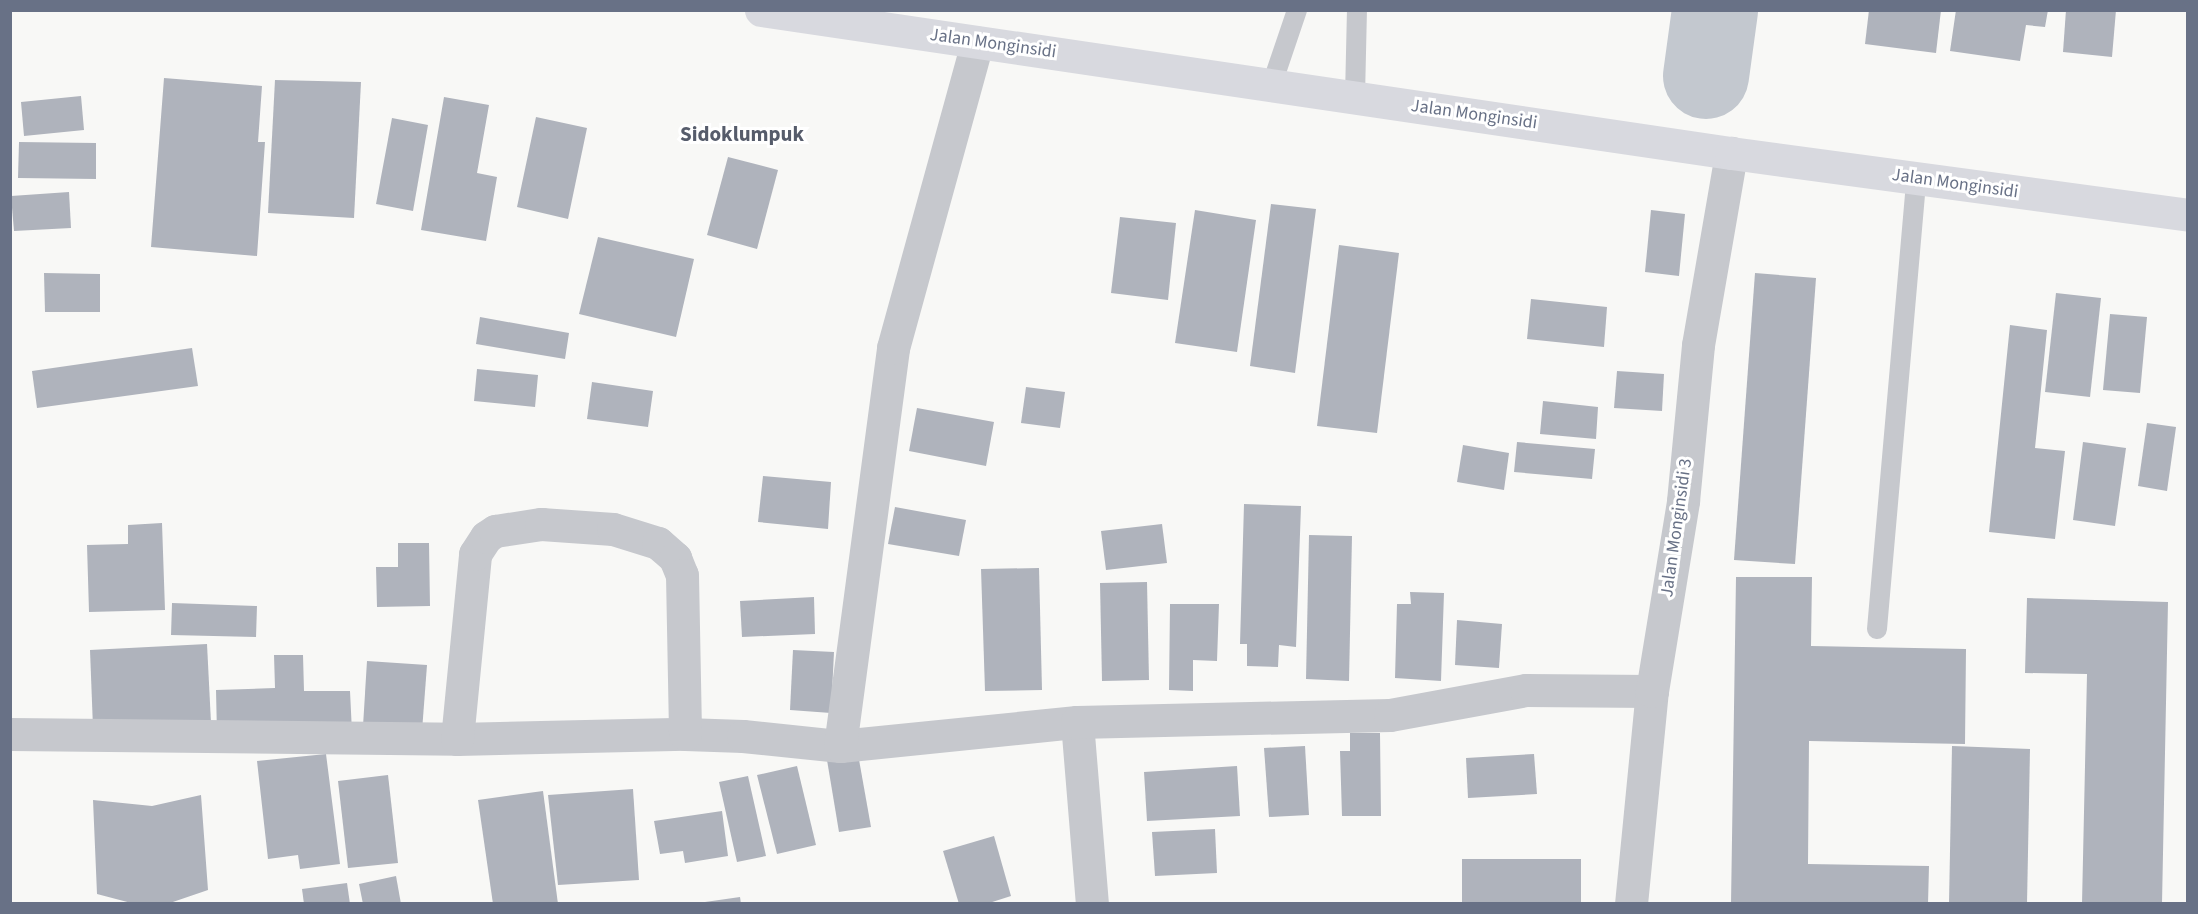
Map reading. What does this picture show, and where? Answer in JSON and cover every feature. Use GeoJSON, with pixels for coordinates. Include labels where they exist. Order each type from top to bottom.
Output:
{"type":"FeatureCollection","features":[{"type":"Feature","properties":{"kind":"main road","name":"Jalan Monginsidi"},"geometry":{"type":"LineString","coordinates":[[761,10],[1731,153],[2187,215]]}},
{"type":"Feature","properties":{"kind":"street"},"geometry":{"type":"LineString","coordinates":[[840,746],[892,348],[977,42]]}},
{"type":"Feature","properties":{"kind":"street","name":"Jalan Monginsidi 3"},"geometry":{"type":"LineString","coordinates":[[1630,903],[1652,691],[1683,501],[1698,345],[1731,153]]}},
{"type":"Feature","properties":{"kind":"street"},"geometry":{"type":"LineString","coordinates":[[457,739],[475,554],[486,537],[495,531],[542,524],[613,529],[658,543],[675,558],[682,575],[685,734]]}},
{"type":"Feature","properties":{"kind":"street"},"geometry":{"type":"LineString","coordinates":[[10,734],[457,739],[685,734],[743,736],[840,746],[1077,722],[1390,715],[1526,690],[1652,691]]}},
{"type":"Feature","properties":{"kind":"street"},"geometry":{"type":"LineString","coordinates":[[1077,722],[1092,903]]}},
{"type":"Feature","properties":{"kind":"lane"},"geometry":{"type":"LineString","coordinates":[[1272,84],[1297,10]]}},
{"type":"Feature","properties":{"kind":"lane"},"geometry":{"type":"LineString","coordinates":[[1355,97],[1357,10]]}},
{"type":"Feature","properties":{"kind":"lane"},"geometry":{"type":"LineString","coordinates":[[1877,629],[1916,179]]}},
{"type":"Feature","properties":{"kind":"building"},"geometry":{"type":"Polygon","coordinates":[[[1869,10],[1941,10],[1936,53],[1865,44],[1869,10]]]}},
{"type":"Feature","properties":{"kind":"building"},"geometry":{"type":"Polygon","coordinates":[[[1956,10],[2048,10],[2045,27],[2026,25],[2020,61],[1950,51],[1956,10]]]}},
{"type":"Feature","properties":{"kind":"building"},"geometry":{"type":"Polygon","coordinates":[[[2066,10],[2116,10],[2112,57],[2063,52],[2066,10]]]}},
{"type":"Feature","properties":{"kind":"building"},"geometry":{"type":"Polygon","coordinates":[[[164,78],[262,86],[258,142],[265,142],[257,256],[151,247],[164,78]]]}},
{"type":"Feature","properties":{"kind":"building"},"geometry":{"type":"Polygon","coordinates":[[[275,80],[361,82],[354,218],[268,213],[275,80]]]}},
{"type":"Feature","properties":{"kind":"building"},"geometry":{"type":"Polygon","coordinates":[[[81,96],[84,130],[24,136],[21,102],[81,96]]]}},
{"type":"Feature","properties":{"kind":"building"},"geometry":{"type":"Polygon","coordinates":[[[444,97],[489,105],[477,173],[497,177],[486,241],[421,230],[444,97]]]}},
{"type":"Feature","properties":{"kind":"building"},"geometry":{"type":"Polygon","coordinates":[[[536,117],[587,128],[568,219],[517,207],[536,117]]]}},
{"type":"Feature","properties":{"kind":"building"},"geometry":{"type":"Polygon","coordinates":[[[392,118],[428,125],[413,211],[376,204],[392,118]]]}},
{"type":"Feature","properties":{"kind":"building"},"geometry":{"type":"Polygon","coordinates":[[[19,142],[96,143],[96,179],[18,178],[19,142]]]}},
{"type":"Feature","properties":{"kind":"building"},"geometry":{"type":"Polygon","coordinates":[[[728,157],[778,170],[757,249],[707,235],[728,157]]]}},
{"type":"Feature","properties":{"kind":"building"},"geometry":{"type":"Polygon","coordinates":[[[69,192],[71,228],[14,231],[11,196],[69,192]]]}},
{"type":"Feature","properties":{"kind":"building"},"geometry":{"type":"Polygon","coordinates":[[[1271,204],[1316,209],[1295,373],[1250,366],[1271,204]]]}},
{"type":"Feature","properties":{"kind":"building"},"geometry":{"type":"Polygon","coordinates":[[[1195,210],[1256,220],[1237,352],[1175,343],[1195,210]]]}},
{"type":"Feature","properties":{"kind":"building"},"geometry":{"type":"Polygon","coordinates":[[[1651,210],[1685,214],[1679,276],[1645,272],[1651,210]]]}},
{"type":"Feature","properties":{"kind":"building"},"geometry":{"type":"Polygon","coordinates":[[[1120,217],[1176,223],[1168,300],[1111,293],[1120,217]]]}},
{"type":"Feature","properties":{"kind":"building"},"geometry":{"type":"Polygon","coordinates":[[[598,237],[694,259],[676,337],[579,314],[598,237]]]}},
{"type":"Feature","properties":{"kind":"building"},"geometry":{"type":"Polygon","coordinates":[[[1339,245],[1399,253],[1377,433],[1317,426],[1339,245]]]}},
{"type":"Feature","properties":{"kind":"building"},"geometry":{"type":"Polygon","coordinates":[[[44,273],[100,274],[100,312],[45,312],[44,273]]]}},
{"type":"Feature","properties":{"kind":"building"},"geometry":{"type":"Polygon","coordinates":[[[1755,273],[1816,278],[1795,564],[1734,560],[1755,273]]]}},
{"type":"Feature","properties":{"kind":"building"},"geometry":{"type":"Polygon","coordinates":[[[2056,293],[2101,298],[2090,397],[2045,392],[2056,293]]]}},
{"type":"Feature","properties":{"kind":"building"},"geometry":{"type":"Polygon","coordinates":[[[1531,299],[1607,307],[1604,347],[1527,339],[1531,299]]]}},
{"type":"Feature","properties":{"kind":"building"},"geometry":{"type":"Polygon","coordinates":[[[2110,314],[2147,317],[2140,393],[2103,390],[2110,314]]]}},
{"type":"Feature","properties":{"kind":"building"},"geometry":{"type":"Polygon","coordinates":[[[480,317],[569,333],[565,359],[476,344],[480,317]]]}},
{"type":"Feature","properties":{"kind":"building"},"geometry":{"type":"Polygon","coordinates":[[[2010,325],[2047,330],[2035,448],[2065,451],[2055,539],[1989,532],[2010,325]]]}},
{"type":"Feature","properties":{"kind":"building"},"geometry":{"type":"Polygon","coordinates":[[[192,348],[198,386],[37,408],[32,371],[192,348]]]}},
{"type":"Feature","properties":{"kind":"building"},"geometry":{"type":"Polygon","coordinates":[[[477,369],[538,375],[535,407],[474,401],[477,369]]]}},
{"type":"Feature","properties":{"kind":"building"},"geometry":{"type":"Polygon","coordinates":[[[1617,371],[1664,374],[1662,411],[1614,408],[1617,371]]]}},
{"type":"Feature","properties":{"kind":"building"},"geometry":{"type":"Polygon","coordinates":[[[592,382],[653,391],[648,427],[587,419],[592,382]]]}},
{"type":"Feature","properties":{"kind":"building"},"geometry":{"type":"Polygon","coordinates":[[[1026,387],[1065,392],[1060,428],[1021,423],[1026,387]]]}},
{"type":"Feature","properties":{"kind":"building"},"geometry":{"type":"Polygon","coordinates":[[[1543,401],[1598,407],[1596,439],[1540,434],[1543,401]]]}},
{"type":"Feature","properties":{"kind":"building"},"geometry":{"type":"Polygon","coordinates":[[[917,408],[994,422],[986,466],[909,451],[917,408]]]}},
{"type":"Feature","properties":{"kind":"building"},"geometry":{"type":"Polygon","coordinates":[[[2147,423],[2176,427],[2167,491],[2138,486],[2147,423]]]}},
{"type":"Feature","properties":{"kind":"building"},"geometry":{"type":"Polygon","coordinates":[[[1517,442],[1595,449],[1592,479],[1514,472],[1517,442]]]}},
{"type":"Feature","properties":{"kind":"building"},"geometry":{"type":"Polygon","coordinates":[[[2083,442],[2126,448],[2115,526],[2073,520],[2083,442]]]}},
{"type":"Feature","properties":{"kind":"building"},"geometry":{"type":"Polygon","coordinates":[[[1463,445],[1509,453],[1504,490],[1457,482],[1463,445]]]}},
{"type":"Feature","properties":{"kind":"building"},"geometry":{"type":"Polygon","coordinates":[[[763,476],[831,482],[828,529],[758,522],[763,476]]]}},
{"type":"Feature","properties":{"kind":"building"},"geometry":{"type":"Polygon","coordinates":[[[1244,504],[1301,506],[1296,647],[1279,645],[1278,667],[1247,666],[1247,644],[1240,644],[1244,504]]]}},
{"type":"Feature","properties":{"kind":"building"},"geometry":{"type":"Polygon","coordinates":[[[895,507],[966,520],[959,556],[888,544],[895,507]]]}},
{"type":"Feature","properties":{"kind":"building"},"geometry":{"type":"Polygon","coordinates":[[[162,523],[165,610],[89,612],[87,545],[128,544],[128,525],[162,523]]]}},
{"type":"Feature","properties":{"kind":"building"},"geometry":{"type":"Polygon","coordinates":[[[1162,524],[1167,563],[1106,570],[1101,531],[1162,524]]]}},
{"type":"Feature","properties":{"kind":"building"},"geometry":{"type":"Polygon","coordinates":[[[1309,535],[1352,536],[1349,681],[1306,679],[1309,535]]]}},
{"type":"Feature","properties":{"kind":"building"},"geometry":{"type":"Polygon","coordinates":[[[398,543],[429,543],[430,606],[377,607],[376,567],[398,567],[398,543]]]}},
{"type":"Feature","properties":{"kind":"building"},"geometry":{"type":"Polygon","coordinates":[[[1039,568],[1042,690],[985,691],[981,569],[1039,568]]]}},
{"type":"Feature","properties":{"kind":"building"},"geometry":{"type":"Polygon","coordinates":[[[1736,577],[1812,577],[1811,646],[1966,649],[1965,744],[1809,741],[1808,864],[1929,866],[1928,904],[1731,904],[1736,577]]]}},
{"type":"Feature","properties":{"kind":"building"},"geometry":{"type":"Polygon","coordinates":[[[1147,582],[1149,680],[1102,681],[1100,583],[1147,582]]]}},
{"type":"Feature","properties":{"kind":"building"},"geometry":{"type":"Polygon","coordinates":[[[1410,592],[1444,593],[1441,681],[1395,678],[1397,604],[1411,604],[1410,592]]]}},
{"type":"Feature","properties":{"kind":"building"},"geometry":{"type":"Polygon","coordinates":[[[814,597],[815,634],[742,637],[740,601],[814,597]]]}},
{"type":"Feature","properties":{"kind":"building"},"geometry":{"type":"Polygon","coordinates":[[[2027,598],[2168,602],[2162,904],[2082,904],[2087,674],[2025,673],[2027,598]]]}},
{"type":"Feature","properties":{"kind":"building"},"geometry":{"type":"Polygon","coordinates":[[[172,603],[257,606],[256,637],[171,635],[172,603]]]}},
{"type":"Feature","properties":{"kind":"building"},"geometry":{"type":"Polygon","coordinates":[[[1170,604],[1219,604],[1217,661],[1193,660],[1193,691],[1169,690],[1170,604]]]}},
{"type":"Feature","properties":{"kind":"building"},"geometry":{"type":"Polygon","coordinates":[[[1457,620],[1502,624],[1499,668],[1455,665],[1457,620]]]}},
{"type":"Feature","properties":{"kind":"building"},"geometry":{"type":"Polygon","coordinates":[[[207,644],[211,723],[93,728],[90,650],[207,644]]]}},
{"type":"Feature","properties":{"kind":"building"},"geometry":{"type":"Polygon","coordinates":[[[793,650],[834,652],[831,713],[790,710],[793,650]]]}},
{"type":"Feature","properties":{"kind":"building"},"geometry":{"type":"Polygon","coordinates":[[[274,655],[303,655],[304,691],[350,691],[352,732],[217,735],[216,690],[275,688],[274,655]]]}},
{"type":"Feature","properties":{"kind":"building"},"geometry":{"type":"Polygon","coordinates":[[[367,661],[427,665],[422,731],[363,726],[367,661]]]}},
{"type":"Feature","properties":{"kind":"building"},"geometry":{"type":"Polygon","coordinates":[[[1350,733],[1380,733],[1381,816],[1342,816],[1340,751],[1350,751],[1350,733]]]}},
{"type":"Feature","properties":{"kind":"building"},"geometry":{"type":"Polygon","coordinates":[[[1305,746],[1309,815],[1269,817],[1264,748],[1305,746]]]}},
{"type":"Feature","properties":{"kind":"building"},"geometry":{"type":"Polygon","coordinates":[[[1952,746],[2030,749],[2027,904],[1949,904],[1952,746]]]}},
{"type":"Feature","properties":{"kind":"building"},"geometry":{"type":"Polygon","coordinates":[[[326,754],[340,864],[300,869],[298,855],[268,859],[257,761],[326,754]]]}},
{"type":"Feature","properties":{"kind":"building"},"geometry":{"type":"Polygon","coordinates":[[[858,754],[871,827],[839,832],[827,760],[858,754]]]}},
{"type":"Feature","properties":{"kind":"building"},"geometry":{"type":"Polygon","coordinates":[[[1534,754],[1537,794],[1468,798],[1466,758],[1534,754]]]}},
{"type":"Feature","properties":{"kind":"building"},"geometry":{"type":"Polygon","coordinates":[[[797,766],[816,845],[777,854],[757,775],[797,766]]]}},
{"type":"Feature","properties":{"kind":"building"},"geometry":{"type":"Polygon","coordinates":[[[1237,766],[1240,816],[1147,821],[1144,772],[1237,766]]]}},
{"type":"Feature","properties":{"kind":"building"},"geometry":{"type":"Polygon","coordinates":[[[388,775],[398,863],[348,868],[338,781],[388,775]]]}},
{"type":"Feature","properties":{"kind":"building"},"geometry":{"type":"Polygon","coordinates":[[[748,776],[766,856],[737,862],[719,782],[748,776]]]}},
{"type":"Feature","properties":{"kind":"building"},"geometry":{"type":"Polygon","coordinates":[[[633,789],[639,880],[558,885],[548,795],[633,789]]]}},
{"type":"Feature","properties":{"kind":"building"},"geometry":{"type":"Polygon","coordinates":[[[543,791],[558,904],[493,904],[478,800],[543,791]]]}},
{"type":"Feature","properties":{"kind":"building"},"geometry":{"type":"Polygon","coordinates":[[[201,795],[208,890],[167,904],[135,904],[97,894],[93,800],[152,806],[201,795]]]}},
{"type":"Feature","properties":{"kind":"building"},"geometry":{"type":"Polygon","coordinates":[[[722,811],[728,856],[685,863],[683,851],[660,854],[654,821],[722,811]]]}},
{"type":"Feature","properties":{"kind":"building"},"geometry":{"type":"Polygon","coordinates":[[[1215,829],[1217,873],[1155,876],[1152,832],[1215,829]]]}},
{"type":"Feature","properties":{"kind":"building"},"geometry":{"type":"Polygon","coordinates":[[[994,836],[1011,896],[986,904],[959,904],[943,851],[994,836]]]}},
{"type":"Feature","properties":{"kind":"building"},"geometry":{"type":"Polygon","coordinates":[[[1462,859],[1581,859],[1581,904],[1462,904],[1462,859]]]}},
{"type":"Feature","properties":{"kind":"building"},"geometry":{"type":"Polygon","coordinates":[[[396,876],[401,904],[363,904],[359,884],[396,876]]]}},
{"type":"Feature","properties":{"kind":"building"},"geometry":{"type":"Polygon","coordinates":[[[347,883],[350,904],[304,904],[302,889],[347,883]]]}},
{"type":"Feature","properties":{"kind":"building"},"geometry":{"type":"Polygon","coordinates":[[[740,897],[741,904],[705,904],[705,902],[740,897]]]}},
{"type":"Feature","properties":{"kind":"waterway"},"geometry":{"type":"LineString","coordinates":[[1706,76],[1715,10]]}},
{"type":"Feature","properties":{"kind":"district","name":"Sidoklumpuk"},"geometry":{"type":"Point","coordinates":[742,134]}}]}
